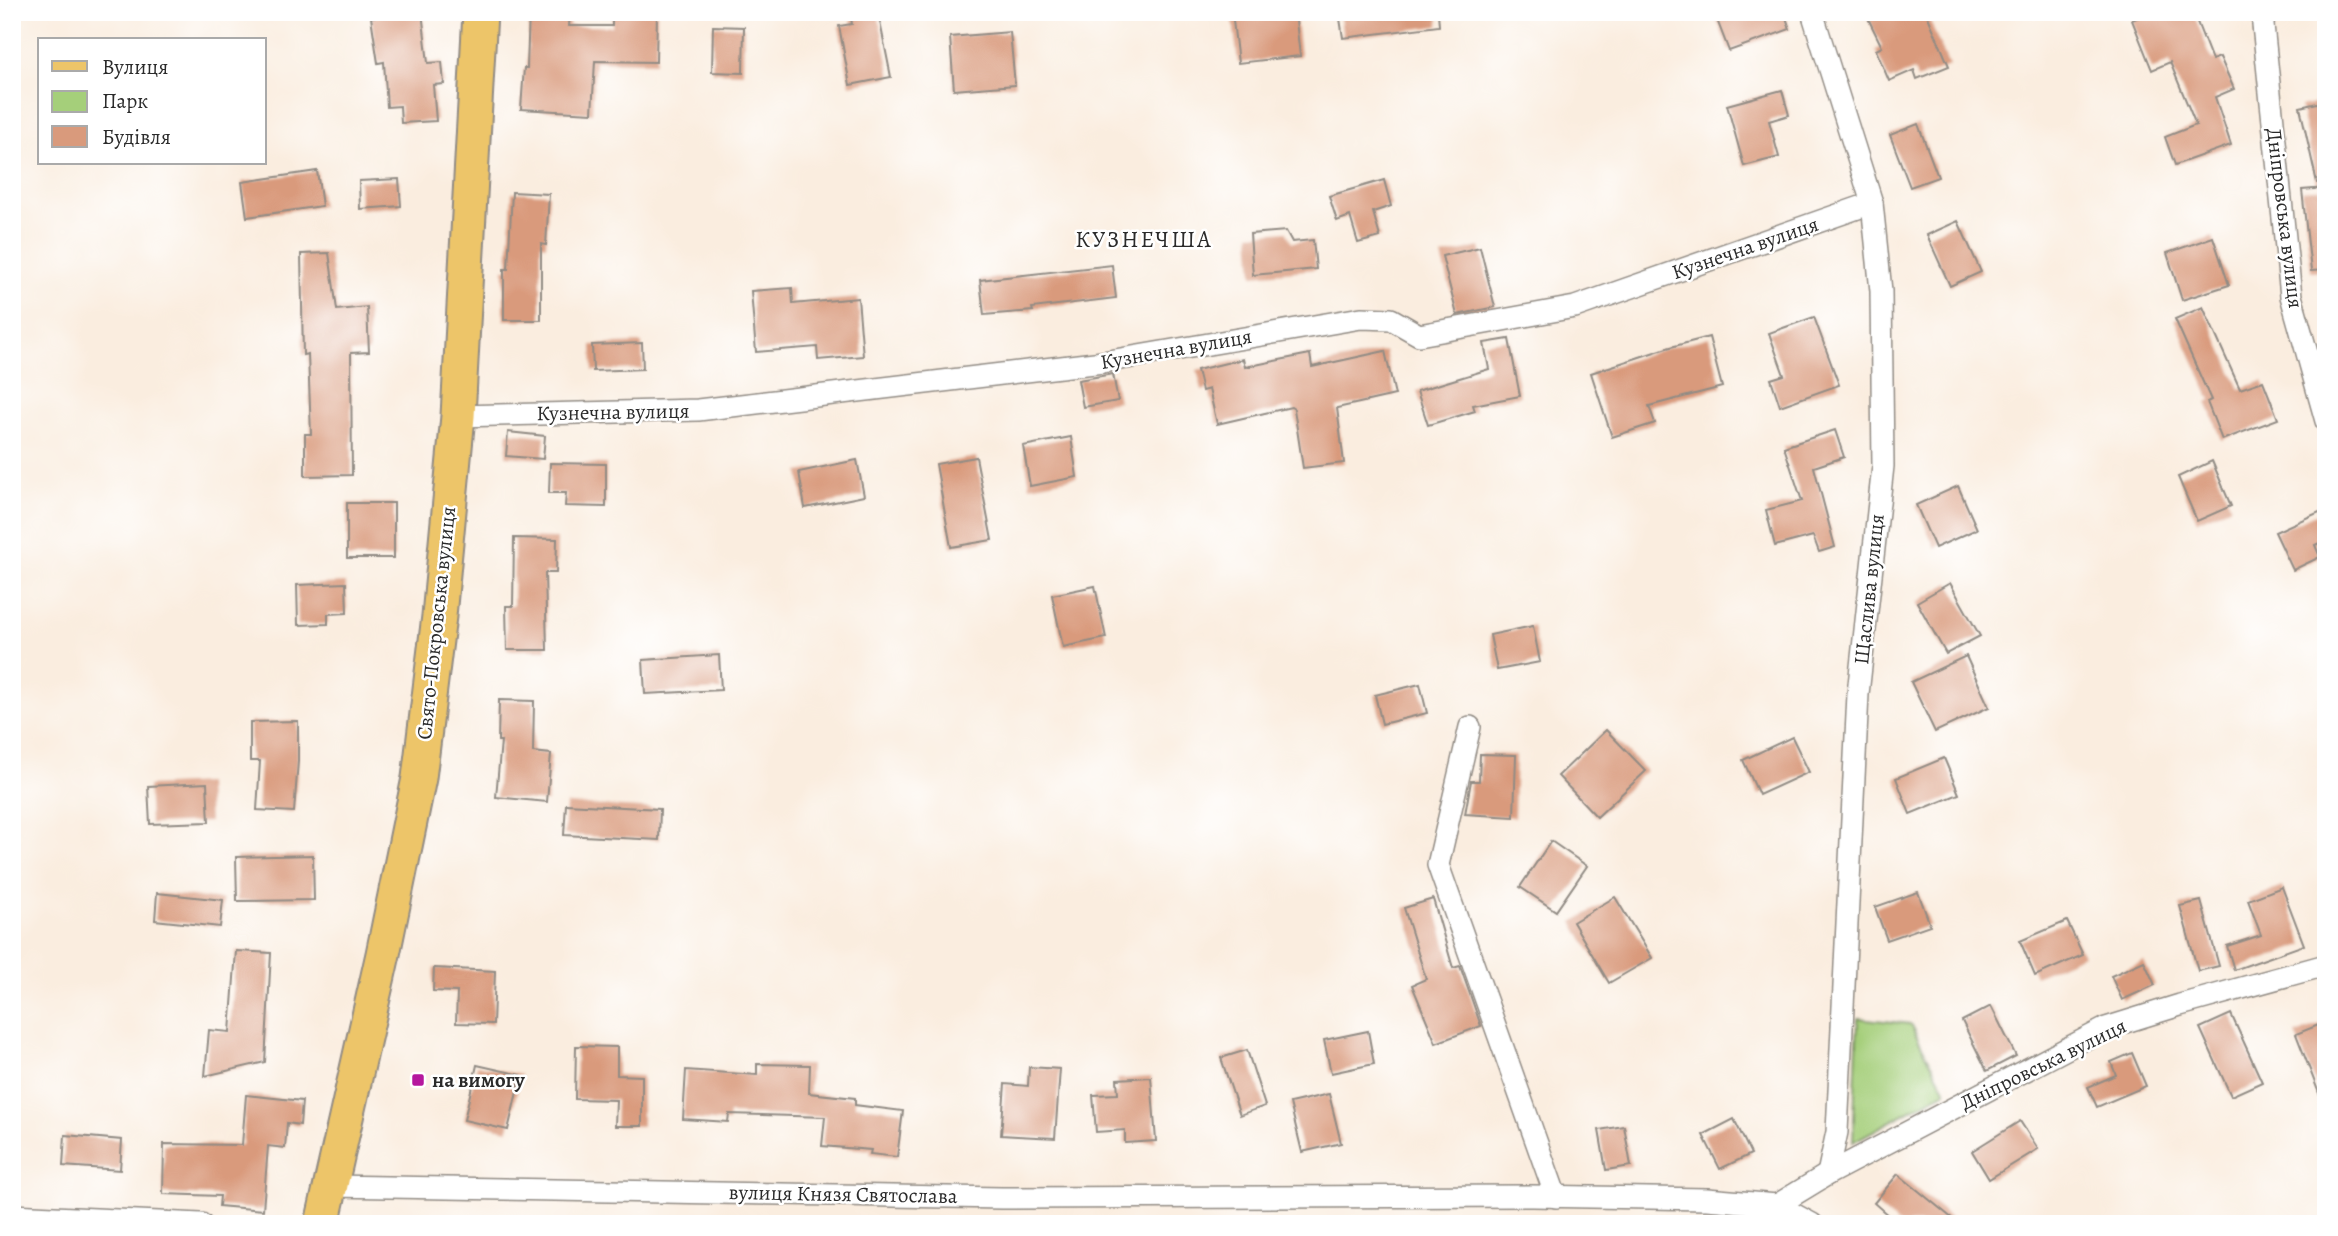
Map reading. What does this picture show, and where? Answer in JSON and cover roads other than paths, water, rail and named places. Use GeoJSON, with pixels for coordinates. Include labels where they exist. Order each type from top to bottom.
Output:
{"type":"FeatureCollection","features":[{"type":"Feature","properties":{"kind":"main road","name":"Свято-Покровська вулиця"},"geometry":{"type":"LineString","coordinates":[[322,1224],[383,954],[419,778],[439,616],[458,416],[480,12]]}},
{"type":"Feature","properties":{"kind":"street","name":"Щаслива вулиця"},"geometry":{"type":"LineString","coordinates":[[1812,12],[1871,203],[1881,291],[1883,466],[1858,694],[1837,1132],[1828,1174]]}},
{"type":"Feature","properties":{"kind":"street","name":"Дніпровська вулиця"},"geometry":{"type":"LineString","coordinates":[[2263,12],[2291,296],[2326,421]]}},
{"type":"Feature","properties":{"kind":"street","name":"Кузнечна вулиця"},"geometry":{"type":"LineString","coordinates":[[458,416],[698,410],[1103,362],[1361,317],[1391,319],[1419,335],[1575,307],[1871,203]]}},
{"type":"Feature","properties":{"kind":"street"},"geometry":{"type":"LineString","coordinates":[[1470,727],[1438,864],[1556,1197]]}},
{"type":"Feature","properties":{"kind":"street","name":"Дніпровська вулиця"},"geometry":{"type":"LineString","coordinates":[[1777,1205],[1828,1174],[2106,1028],[2326,965]]}},
{"type":"Feature","properties":{"kind":"street","name":"вулиця Князя Святослава"},"geometry":{"type":"LineString","coordinates":[[331,1186],[1002,1198],[1707,1199],[1777,1205],[1812,1224]]}},
{"type":"Feature","properties":{"kind":"street"},"geometry":{"type":"LineString","coordinates":[[12,1214],[201,1224]]}},
{"type":"Feature","properties":{"kind":"place","name":"на вимогу"},"geometry":{"type":"Point","coordinates":[418,1080]}},
{"type":"Feature","properties":{"kind":"district","name":"КУЗНЕЧША"},"geometry":{"type":"Point","coordinates":[1144,239]}}]}
